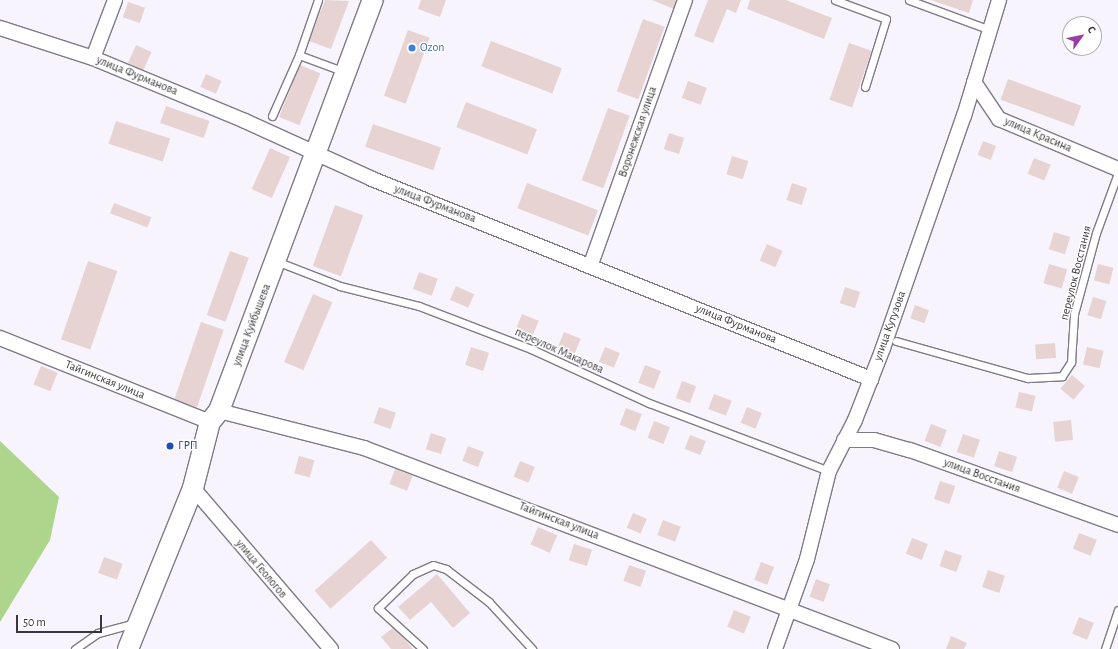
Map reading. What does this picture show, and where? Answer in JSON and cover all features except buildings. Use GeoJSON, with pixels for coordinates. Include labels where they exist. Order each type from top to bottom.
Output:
{"type":"FeatureCollection","features":[{"type":"Feature","properties":{"kind":"street"},"geometry":{"type":"LineString","coordinates":[[93,58],[115,0]]}},
{"type":"Feature","properties":{"kind":"street","name":"улица Куйбышева"},"geometry":{"type":"LineString","coordinates":[[128,649],[193,488],[215,417],[276,261],[373,0]]}},
{"type":"Feature","properties":{"kind":"street","name":"Воронежская улица"},"geometry":{"type":"LineString","coordinates":[[591,264],[685,0]]}},
{"type":"Feature","properties":{"kind":"street","name":"улица Кутузова"},"geometry":{"type":"LineString","coordinates":[[775,649],[791,608],[829,471],[855,420],[871,379],[974,82],[1000,0]]}},
{"type":"Feature","properties":{"kind":"street","name":"улица Фурманова"},"geometry":{"type":"LineString","coordinates":[[0,28],[93,58],[245,121],[316,155],[591,264],[871,379]]}},
{"type":"Feature","properties":{"kind":"street","name":"улица Красина"},"geometry":{"type":"LineString","coordinates":[[974,82],[999,119],[1118,169]]}},
{"type":"Feature","properties":{"kind":"street","name":"Тайгинская улица"},"geometry":{"type":"LineString","coordinates":[[0,338],[215,417],[364,448],[791,608],[892,649]]}},
{"type":"Feature","properties":{"kind":"street"},"geometry":{"type":"LineString","coordinates":[[855,420],[874,440]]}},
{"type":"Feature","properties":{"kind":"street","name":"улица Восстания"},"geometry":{"type":"LineString","coordinates":[[844,440],[874,440],[1118,525]]}},
{"type":"Feature","properties":{"kind":"street","name":"улица Геологов"},"geometry":{"type":"LineString","coordinates":[[193,488],[331,649]]}},
{"type":"Feature","properties":{"kind":"lane"},"geometry":{"type":"LineString","coordinates":[[272,116],[299,55],[318,0]]}},
{"type":"Feature","properties":{"kind":"lane"},"geometry":{"type":"LineString","coordinates":[[835,0],[886,19],[865,87]]}},
{"type":"Feature","properties":{"kind":"lane"},"geometry":{"type":"LineString","coordinates":[[909,0],[990,30]]}},
{"type":"Feature","properties":{"kind":"lane"},"geometry":{"type":"LineString","coordinates":[[299,55],[346,73]]}},
{"type":"Feature","properties":{"kind":"lane","name":"переулок Восстания"},"geometry":{"type":"LineString","coordinates":[[896,341],[1028,378],[1062,376],[1071,362],[1074,314],[1092,248],[1118,173]]}},
{"type":"Feature","properties":{"kind":"lane","name":"переулок Макарова"},"geometry":{"type":"LineString","coordinates":[[276,261],[340,286],[419,306],[531,349],[649,403],[829,471]]}},
{"type":"Feature","properties":{"kind":"lane"},"geometry":{"type":"LineString","coordinates":[[423,649],[378,608],[413,574],[433,565],[446,569],[489,602],[532,649]]}},
{"type":"Feature","properties":{"kind":"lane"},"geometry":{"type":"LineString","coordinates":[[1105,649],[1118,610]]}},
{"type":"Feature","properties":{"kind":"lane"},"geometry":{"type":"LineString","coordinates":[[75,649],[98,632],[138,622]]}},
{"type":"Feature","properties":{"kind":"green space"},"geometry":{"type":"Polygon","coordinates":[[[0,441],[59,497],[50,540],[0,622],[0,441]]]}},
{"type":"Feature","properties":{"kind":"place","name":"Ozon"},"geometry":{"type":"Point","coordinates":[412,48]}},
{"type":"Feature","properties":{"kind":"place","name":"ГРП"},"geometry":{"type":"Point","coordinates":[170,446]}}]}
